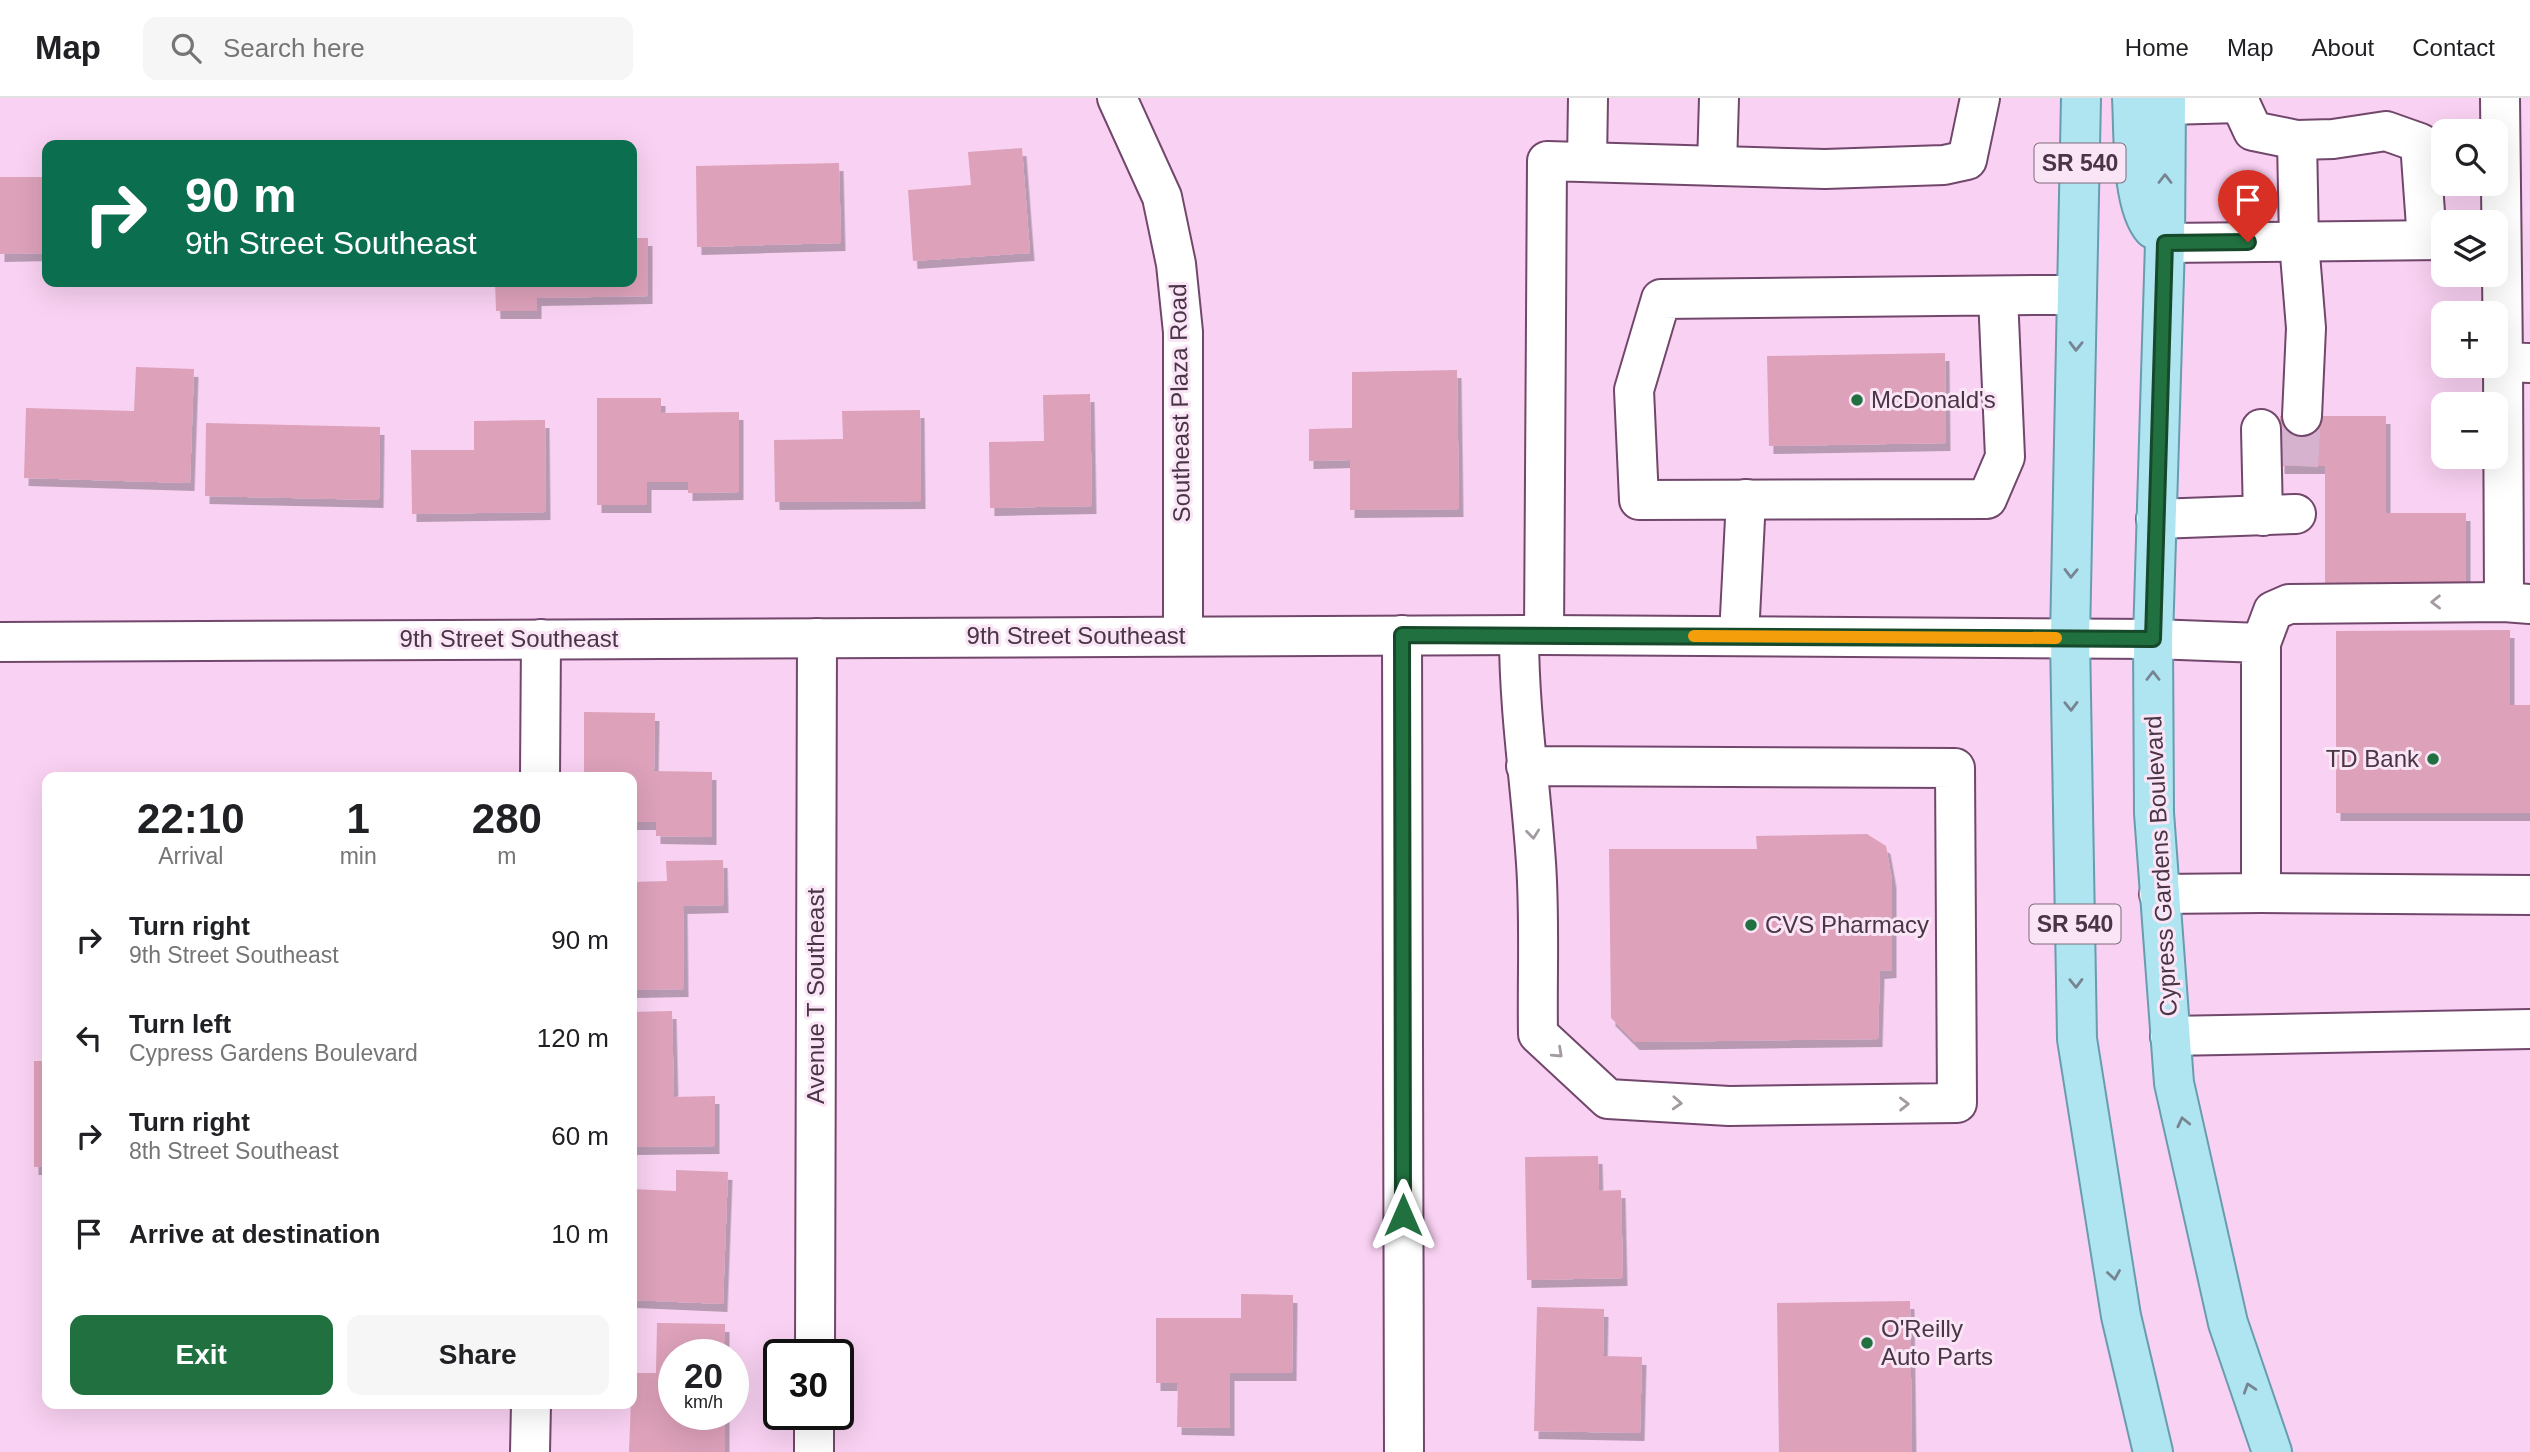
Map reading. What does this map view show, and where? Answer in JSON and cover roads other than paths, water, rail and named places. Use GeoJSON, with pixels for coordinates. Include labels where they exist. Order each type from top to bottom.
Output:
{"type":"FeatureCollection","features":[{"type":"Feature","properties":{"kind":"main road","name":"SR 540"},"geometry":{"type":"LineString","coordinates":[[2081,98],[2070,638],[2077,1039],[2121,1316],[2153,1452]]}},
{"type":"Feature","properties":{"kind":"main road"},"geometry":{"type":"LineString","coordinates":[[2154,100],[2140,198],[2145,220],[2165,243]]}},
{"type":"Feature","properties":{"kind":"main road","name":"Cypress Gardens Boulevard"},"geometry":{"type":"LineString","coordinates":[[2165,243],[2153,639],[2154,813],[2174,1083],[2228,1323],[2272,1452]]}},
{"type":"Feature","properties":{"kind":"street","name":"Southeast Plaza Road"},"geometry":{"type":"LineString","coordinates":[[1117,98],[1162,197],[1176,264],[1183,332],[1183,635]]}},
{"type":"Feature","properties":{"kind":"street"},"geometry":{"type":"LineString","coordinates":[[1587,162],[1588,98]]}},
{"type":"Feature","properties":{"kind":"street"},"geometry":{"type":"LineString","coordinates":[[1717,166],[1718,98]]}},
{"type":"Feature","properties":{"kind":"street"},"geometry":{"type":"LineString","coordinates":[[1527,766],[1955,768],[1957,1103],[1729,1106],[1608,1099],[1538,1034],[1536,865],[1519,692],[1532,635],[1547,160],[1825,169],[1944,165],[1967,160],[1980,98]]}},
{"type":"Feature","properties":{"kind":"street"},"geometry":{"type":"LineString","coordinates":[[2261,893],[2261,643],[2273,611],[2289,604],[2517,603],[2516,363],[2500,98]]}},
{"type":"Feature","properties":{"kind":"street"},"geometry":{"type":"LineString","coordinates":[[2154,100],[2240,101],[2253,131],[2297,140],[2333,139],[2386,131],[2420,143],[2431,214]]}},
{"type":"Feature","properties":{"kind":"street"},"geometry":{"type":"LineString","coordinates":[[2297,140],[2299,242],[2306,328],[2302,416]]}},
{"type":"Feature","properties":{"kind":"street"},"geometry":{"type":"LineString","coordinates":[[2165,243],[2431,240]]}},
{"type":"Feature","properties":{"kind":"street"},"geometry":{"type":"LineString","coordinates":[[1998,296],[2005,457],[1987,499],[1639,500],[1634,390],[1661,299],[2077,295]]}},
{"type":"Feature","properties":{"kind":"street"},"geometry":{"type":"LineString","coordinates":[[2156,519],[2279,515],[2261,429]]}},
{"type":"Feature","properties":{"kind":"street"},"geometry":{"type":"LineString","coordinates":[[1739,636],[1746,499]]}},
{"type":"Feature","properties":{"kind":"street"},"geometry":{"type":"LineString","coordinates":[[1402,635],[1404,1452]]}},
{"type":"Feature","properties":{"kind":"street","name":"9th Street Southeast"},"geometry":{"type":"LineString","coordinates":[[0,642],[1532,635],[2070,638],[2261,643]]}},
{"type":"Feature","properties":{"kind":"street","name":"Avenue T Southeast"},"geometry":{"type":"LineString","coordinates":[[815,1339],[817,638]]}},
{"type":"Feature","properties":{"kind":"street"},"geometry":{"type":"LineString","coordinates":[[540,772],[541,639]]}},
{"type":"Feature","properties":{"kind":"street"},"geometry":{"type":"LineString","coordinates":[[2159,894],[2530,895]]}},
{"type":"Feature","properties":{"kind":"street"},"geometry":{"type":"LineString","coordinates":[[2170,1036],[2530,1029]]}},
{"type":"Feature","properties":{"kind":"street"},"geometry":{"type":"LineString","coordinates":[[530,1452],[531,1409]]}},
{"type":"Feature","properties":{"kind":"street"},"geometry":{"type":"LineString","coordinates":[[814,1430],[814,1452]]}},
{"type":"Feature","properties":{"kind":"tunnel"},"geometry":{"type":"LineString","coordinates":[[2299,466],[2302,416]]}},
{"type":"Feature","properties":{"kind":"place","name":"McDonald's"},"geometry":{"type":"Point","coordinates":[1857,400]}},
{"type":"Feature","properties":{"kind":"place","name":"TD Bank"},"geometry":{"type":"Point","coordinates":[2433,759]}},
{"type":"Feature","properties":{"kind":"place","name":"CVS Pharmacy"},"geometry":{"type":"Point","coordinates":[1751,925]}},
{"type":"Feature","properties":{"kind":"place","name":"O'Reilly Auto Parts"},"geometry":{"type":"Point","coordinates":[1867,1343]}}]}
